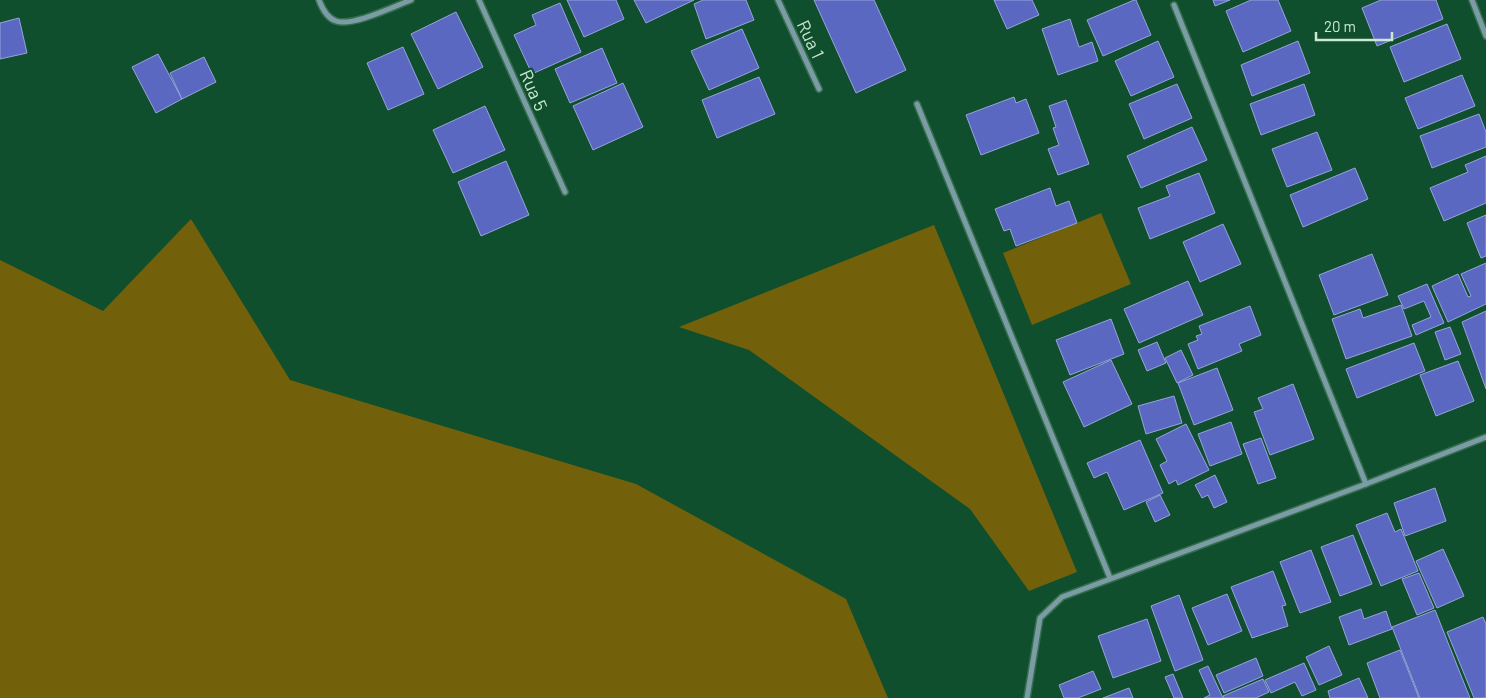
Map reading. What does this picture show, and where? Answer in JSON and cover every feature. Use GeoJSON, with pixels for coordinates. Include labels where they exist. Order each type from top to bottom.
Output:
{"type":"FeatureCollection","features":[{"type":"Feature","properties":{"kind":"street"},"geometry":{"type":"LineString","coordinates":[[319,0],[326,14],[336,21],[348,22],[411,0]]}},
{"type":"Feature","properties":{"kind":"street","name":"Rua 5"},"geometry":{"type":"LineString","coordinates":[[479,0],[564,192]]}},
{"type":"Feature","properties":{"kind":"street","name":"Rua 1"},"geometry":{"type":"LineString","coordinates":[[778,0],[818,89]]}},
{"type":"Feature","properties":{"kind":"street"},"geometry":{"type":"LineString","coordinates":[[1472,0],[1486,36]]}},
{"type":"Feature","properties":{"kind":"street"},"geometry":{"type":"LineString","coordinates":[[1174,5],[1366,484]]}},
{"type":"Feature","properties":{"kind":"street"},"geometry":{"type":"LineString","coordinates":[[916,104],[1110,578]]}},
{"type":"Feature","properties":{"kind":"street"},"geometry":{"type":"LineString","coordinates":[[1028,698],[1040,618],[1062,597],[1366,484],[1486,437]]}},
{"type":"Feature","properties":{"kind":"shaded area"},"geometry":{"type":"Polygon","coordinates":[[[1101,213],[1131,284],[1032,325],[1003,253],[1101,213]]]}},
{"type":"Feature","properties":{"kind":"shaded area"},"geometry":{"type":"Polygon","coordinates":[[[191,219],[290,380],[636,484],[846,599],[888,698],[0,698],[0,260],[103,311],[191,219]]]}},
{"type":"Feature","properties":{"kind":"shaded area"},"geometry":{"type":"Polygon","coordinates":[[[934,225],[1077,572],[1029,591],[970,509],[749,350],[679,327],[934,225]]]}},
{"type":"Feature","properties":{"kind":"building"},"geometry":{"type":"Polygon","coordinates":[[[567,0],[616,0],[624,19],[584,37],[567,0]]]}},
{"type":"Feature","properties":{"kind":"building"},"geometry":{"type":"Polygon","coordinates":[[[634,0],[694,0],[646,23],[634,0]]]}},
{"type":"Feature","properties":{"kind":"building"},"geometry":{"type":"Polygon","coordinates":[[[703,0],[746,0],[754,20],[706,39],[694,4],[703,0]]]}},
{"type":"Feature","properties":{"kind":"building"},"geometry":{"type":"Polygon","coordinates":[[[814,0],[874,0],[906,70],[856,93],[814,0]]]}},
{"type":"Feature","properties":{"kind":"building"},"geometry":{"type":"Polygon","coordinates":[[[994,0],[1032,0],[1039,15],[1007,29],[994,0]]]}},
{"type":"Feature","properties":{"kind":"building"},"geometry":{"type":"Polygon","coordinates":[[[1136,0],[1151,35],[1103,56],[1087,20],[1136,0]]]}},
{"type":"Feature","properties":{"kind":"building"},"geometry":{"type":"Polygon","coordinates":[[[1213,0],[1230,0],[1215,6],[1213,0]]]}},
{"type":"Feature","properties":{"kind":"building"},"geometry":{"type":"Polygon","coordinates":[[[1251,0],[1278,0],[1291,31],[1243,52],[1226,11],[1251,0]]]}},
{"type":"Feature","properties":{"kind":"building"},"geometry":{"type":"Polygon","coordinates":[[[1381,0],[1436,0],[1443,19],[1377,46],[1362,8],[1381,0]]]}},
{"type":"Feature","properties":{"kind":"building"},"geometry":{"type":"Polygon","coordinates":[[[560,3],[581,52],[532,74],[514,35],[536,25],[532,15],[560,3]]]}},
{"type":"Feature","properties":{"kind":"building"},"geometry":{"type":"Polygon","coordinates":[[[456,12],[483,67],[438,89],[411,34],[456,12]]]}},
{"type":"Feature","properties":{"kind":"building"},"geometry":{"type":"Polygon","coordinates":[[[19,18],[27,53],[0,59],[0,23],[19,18]]]}},
{"type":"Feature","properties":{"kind":"building"},"geometry":{"type":"Polygon","coordinates":[[[1070,19],[1079,47],[1092,42],[1098,61],[1058,75],[1042,29],[1070,19]]]}},
{"type":"Feature","properties":{"kind":"building"},"geometry":{"type":"Polygon","coordinates":[[[1447,24],[1461,59],[1404,82],[1390,47],[1447,24]]]}},
{"type":"Feature","properties":{"kind":"building"},"geometry":{"type":"Polygon","coordinates":[[[742,29],[759,68],[709,90],[691,51],[742,29]]]}},
{"type":"Feature","properties":{"kind":"building"},"geometry":{"type":"Polygon","coordinates":[[[1158,41],[1174,77],[1131,96],[1115,61],[1158,41]]]}},
{"type":"Feature","properties":{"kind":"building"},"geometry":{"type":"Polygon","coordinates":[[[1298,41],[1310,73],[1252,96],[1241,65],[1298,41]]]}},
{"type":"Feature","properties":{"kind":"building"},"geometry":{"type":"Polygon","coordinates":[[[403,47],[424,94],[388,110],[367,63],[403,47]]]}},
{"type":"Feature","properties":{"kind":"building"},"geometry":{"type":"Polygon","coordinates":[[[602,48],[617,83],[570,103],[555,69],[602,48]]]}},
{"type":"Feature","properties":{"kind":"building"},"geometry":{"type":"Polygon","coordinates":[[[158,54],[182,99],[156,113],[132,67],[158,54]]]}},
{"type":"Feature","properties":{"kind":"building"},"geometry":{"type":"Polygon","coordinates":[[[204,57],[216,82],[182,99],[170,73],[204,57]]]}},
{"type":"Feature","properties":{"kind":"building"},"geometry":{"type":"Polygon","coordinates":[[[1462,75],[1475,106],[1418,129],[1405,98],[1462,75]]]}},
{"type":"Feature","properties":{"kind":"building"},"geometry":{"type":"Polygon","coordinates":[[[759,77],[775,114],[717,138],[702,100],[759,77]]]}},
{"type":"Feature","properties":{"kind":"building"},"geometry":{"type":"Polygon","coordinates":[[[623,83],[643,127],[593,150],[573,106],[623,83]]]}},
{"type":"Feature","properties":{"kind":"building"},"geometry":{"type":"Polygon","coordinates":[[[1177,84],[1192,118],[1144,139],[1129,104],[1177,84]]]}},
{"type":"Feature","properties":{"kind":"building"},"geometry":{"type":"Polygon","coordinates":[[[1304,84],[1315,115],[1261,135],[1250,104],[1304,84]]]}},
{"type":"Feature","properties":{"kind":"building"},"geometry":{"type":"Polygon","coordinates":[[[1014,97],[1016,103],[1026,99],[1039,133],[981,155],[966,115],[1014,97]]]}},
{"type":"Feature","properties":{"kind":"building"},"geometry":{"type":"Polygon","coordinates":[[[1066,100],[1089,164],[1058,175],[1048,149],[1059,145],[1053,128],[1056,127],[1049,106],[1066,100]]]}},
{"type":"Feature","properties":{"kind":"building"},"geometry":{"type":"Polygon","coordinates":[[[485,106],[505,150],[453,173],[433,130],[485,106]]]}},
{"type":"Feature","properties":{"kind":"building"},"geometry":{"type":"Polygon","coordinates":[[[1479,114],[1486,132],[1486,147],[1432,168],[1420,136],[1479,114]]]}},
{"type":"Feature","properties":{"kind":"building"},"geometry":{"type":"Polygon","coordinates":[[[1192,127],[1207,160],[1141,188],[1127,156],[1192,127]]]}},
{"type":"Feature","properties":{"kind":"building"},"geometry":{"type":"Polygon","coordinates":[[[1317,132],[1332,170],[1287,187],[1272,149],[1317,132]]]}},
{"type":"Feature","properties":{"kind":"building"},"geometry":{"type":"Polygon","coordinates":[[[1486,156],[1486,203],[1444,221],[1430,188],[1468,172],[1465,165],[1486,156]]]}},
{"type":"Feature","properties":{"kind":"building"},"geometry":{"type":"Polygon","coordinates":[[[506,161],[529,215],[481,236],[458,182],[506,161]]]}},
{"type":"Feature","properties":{"kind":"building"},"geometry":{"type":"Polygon","coordinates":[[[1355,168],[1368,199],[1303,227],[1290,195],[1355,168]]]}},
{"type":"Feature","properties":{"kind":"building"},"geometry":{"type":"Polygon","coordinates":[[[1199,173],[1215,213],[1150,239],[1138,208],[1170,196],[1166,186],[1199,173]]]}},
{"type":"Feature","properties":{"kind":"building"},"geometry":{"type":"Polygon","coordinates":[[[1050,188],[1056,206],[1069,201],[1077,223],[1016,246],[1010,229],[1004,231],[995,209],[1050,188]]]}},
{"type":"Feature","properties":{"kind":"building"},"geometry":{"type":"Polygon","coordinates":[[[1486,215],[1486,256],[1481,258],[1467,223],[1486,215]]]}},
{"type":"Feature","properties":{"kind":"building"},"geometry":{"type":"Polygon","coordinates":[[[1223,224],[1241,264],[1200,282],[1183,242],[1223,224]]]}},
{"type":"Feature","properties":{"kind":"building"},"geometry":{"type":"Polygon","coordinates":[[[1372,254],[1388,295],[1334,315],[1319,275],[1372,254]]]}},
{"type":"Feature","properties":{"kind":"building"},"geometry":{"type":"Polygon","coordinates":[[[1486,263],[1486,304],[1448,322],[1432,286],[1458,274],[1468,297],[1471,296],[1461,274],[1486,263]]]}},
{"type":"Feature","properties":{"kind":"building"},"geometry":{"type":"Polygon","coordinates":[[[1188,281],[1203,315],[1139,343],[1124,309],[1188,281]]]}},
{"type":"Feature","properties":{"kind":"building"},"geometry":{"type":"Polygon","coordinates":[[[1427,284],[1444,323],[1416,335],[1412,325],[1431,317],[1424,301],[1404,309],[1398,296],[1427,284]]]}},
{"type":"Feature","properties":{"kind":"building"},"geometry":{"type":"Polygon","coordinates":[[[1401,305],[1412,336],[1346,359],[1332,319],[1360,309],[1363,318],[1401,305]]]}},
{"type":"Feature","properties":{"kind":"building"},"geometry":{"type":"Polygon","coordinates":[[[1250,306],[1261,335],[1239,344],[1242,351],[1198,369],[1188,344],[1198,340],[1196,336],[1202,334],[1199,326],[1250,306]]]}},
{"type":"Feature","properties":{"kind":"building"},"geometry":{"type":"Polygon","coordinates":[[[1486,311],[1486,389],[1462,322],[1486,311]]]}},
{"type":"Feature","properties":{"kind":"building"},"geometry":{"type":"Polygon","coordinates":[[[1111,319],[1124,354],[1070,375],[1056,340],[1111,319]]]}},
{"type":"Feature","properties":{"kind":"building"},"geometry":{"type":"Polygon","coordinates":[[[1450,327],[1461,354],[1445,360],[1435,332],[1450,327]]]}},
{"type":"Feature","properties":{"kind":"building"},"geometry":{"type":"Polygon","coordinates":[[[1157,342],[1166,363],[1147,371],[1138,350],[1157,342]]]}},
{"type":"Feature","properties":{"kind":"building"},"geometry":{"type":"Polygon","coordinates":[[[1414,343],[1425,371],[1357,398],[1346,369],[1414,343]]]}},
{"type":"Feature","properties":{"kind":"building"},"geometry":{"type":"Polygon","coordinates":[[[1181,350],[1193,375],[1177,383],[1165,358],[1181,350]]]}},
{"type":"Feature","properties":{"kind":"building"},"geometry":{"type":"Polygon","coordinates":[[[1111,360],[1132,404],[1084,427],[1063,382],[1111,360]]]}},
{"type":"Feature","properties":{"kind":"building"},"geometry":{"type":"Polygon","coordinates":[[[1458,361],[1474,401],[1436,416],[1420,375],[1458,361]]]}},
{"type":"Feature","properties":{"kind":"building"},"geometry":{"type":"Polygon","coordinates":[[[1217,368],[1233,410],[1194,425],[1178,383],[1217,368]]]}},
{"type":"Feature","properties":{"kind":"building"},"geometry":{"type":"Polygon","coordinates":[[[1293,384],[1314,439],[1270,455],[1254,412],[1263,409],[1258,398],[1293,384]]]}},
{"type":"Feature","properties":{"kind":"building"},"geometry":{"type":"Polygon","coordinates":[[[1174,396],[1182,423],[1146,434],[1138,406],[1174,396]]]}},
{"type":"Feature","properties":{"kind":"building"},"geometry":{"type":"Polygon","coordinates":[[[1231,422],[1242,454],[1210,466],[1198,434],[1231,422]]]}},
{"type":"Feature","properties":{"kind":"building"},"geometry":{"type":"Polygon","coordinates":[[[1186,424],[1209,470],[1178,485],[1176,480],[1169,484],[1160,465],[1167,461],[1156,439],[1186,424]]]}},
{"type":"Feature","properties":{"kind":"building"},"geometry":{"type":"Polygon","coordinates":[[[1261,438],[1276,478],[1258,484],[1243,444],[1261,438]]]}},
{"type":"Feature","properties":{"kind":"building"},"geometry":{"type":"Polygon","coordinates":[[[1140,440],[1163,493],[1124,510],[1107,472],[1094,478],[1087,463],[1140,440]]]}},
{"type":"Feature","properties":{"kind":"building"},"geometry":{"type":"Polygon","coordinates":[[[1215,475],[1227,502],[1214,508],[1208,495],[1202,498],[1195,485],[1215,475]]]}},
{"type":"Feature","properties":{"kind":"building"},"geometry":{"type":"Polygon","coordinates":[[[1435,488],[1446,521],[1405,536],[1394,503],[1435,488]]]}},
{"type":"Feature","properties":{"kind":"building"},"geometry":{"type":"Polygon","coordinates":[[[1160,495],[1170,515],[1155,522],[1146,502],[1160,495]]]}},
{"type":"Feature","properties":{"kind":"building"},"geometry":{"type":"Polygon","coordinates":[[[1387,513],[1395,532],[1401,529],[1418,571],[1381,586],[1356,525],[1387,513]]]}},
{"type":"Feature","properties":{"kind":"building"},"geometry":{"type":"Polygon","coordinates":[[[1353,535],[1372,584],[1340,596],[1321,547],[1353,535]]]}},
{"type":"Feature","properties":{"kind":"building"},"geometry":{"type":"Polygon","coordinates":[[[1443,549],[1464,596],[1437,608],[1416,561],[1443,549]]]}},
{"type":"Feature","properties":{"kind":"building"},"geometry":{"type":"Polygon","coordinates":[[[1311,550],[1331,602],[1300,613],[1280,562],[1311,550]]]}},
{"type":"Feature","properties":{"kind":"building"},"geometry":{"type":"Polygon","coordinates":[[[1273,571],[1286,605],[1282,606],[1288,626],[1252,638],[1231,587],[1273,571]]]}},
{"type":"Feature","properties":{"kind":"building"},"geometry":{"type":"Polygon","coordinates":[[[1419,573],[1434,608],[1417,615],[1402,579],[1419,573]]]}},
{"type":"Feature","properties":{"kind":"building"},"geometry":{"type":"Polygon","coordinates":[[[1227,594],[1242,631],[1208,645],[1192,608],[1227,594]]]}},
{"type":"Feature","properties":{"kind":"building"},"geometry":{"type":"Polygon","coordinates":[[[1179,595],[1203,660],[1175,671],[1151,606],[1179,595]]]}},
{"type":"Feature","properties":{"kind":"building"},"geometry":{"type":"Polygon","coordinates":[[[1361,609],[1364,619],[1386,611],[1392,629],[1349,645],[1339,617],[1361,609]]]}},
{"type":"Feature","properties":{"kind":"building"},"geometry":{"type":"Polygon","coordinates":[[[1435,610],[1470,698],[1420,698],[1392,627],[1435,610]]]}},
{"type":"Feature","properties":{"kind":"building"},"geometry":{"type":"Polygon","coordinates":[[[1483,617],[1486,624],[1486,698],[1474,698],[1447,632],[1483,617]]]}},
{"type":"Feature","properties":{"kind":"building"},"geometry":{"type":"Polygon","coordinates":[[[1147,619],[1161,661],[1113,678],[1098,636],[1147,619]]]}},
{"type":"Feature","properties":{"kind":"building"},"geometry":{"type":"Polygon","coordinates":[[[1329,646],[1342,675],[1319,685],[1306,657],[1329,646]]]}},
{"type":"Feature","properties":{"kind":"building"},"geometry":{"type":"Polygon","coordinates":[[[1400,650],[1419,698],[1380,698],[1367,663],[1400,650]]]}},
{"type":"Feature","properties":{"kind":"building"},"geometry":{"type":"Polygon","coordinates":[[[1256,658],[1263,676],[1224,693],[1216,675],[1256,658]]]}},
{"type":"Feature","properties":{"kind":"building"},"geometry":{"type":"Polygon","coordinates":[[[1304,663],[1316,690],[1302,696],[1295,682],[1271,693],[1265,680],[1304,663]]]}},
{"type":"Feature","properties":{"kind":"building"},"geometry":{"type":"Polygon","coordinates":[[[1208,666],[1223,698],[1204,698],[1210,695],[1199,670],[1208,666]]]}},
{"type":"Feature","properties":{"kind":"building"},"geometry":{"type":"Polygon","coordinates":[[[1093,671],[1101,689],[1078,698],[1064,698],[1059,685],[1093,671]]]}},
{"type":"Feature","properties":{"kind":"building"},"geometry":{"type":"Polygon","coordinates":[[[1173,674],[1183,698],[1174,698],[1165,677],[1173,674]]]}},
{"type":"Feature","properties":{"kind":"building"},"geometry":{"type":"Polygon","coordinates":[[[1359,678],[1368,698],[1330,698],[1328,691],[1359,678]]]}},
{"type":"Feature","properties":{"kind":"building"},"geometry":{"type":"Polygon","coordinates":[[[1263,679],[1269,692],[1256,698],[1224,698],[1223,696],[1263,679]]]}},
{"type":"Feature","properties":{"kind":"building"},"geometry":{"type":"Polygon","coordinates":[[[1129,688],[1133,698],[1103,698],[1129,688]]]}}]}
